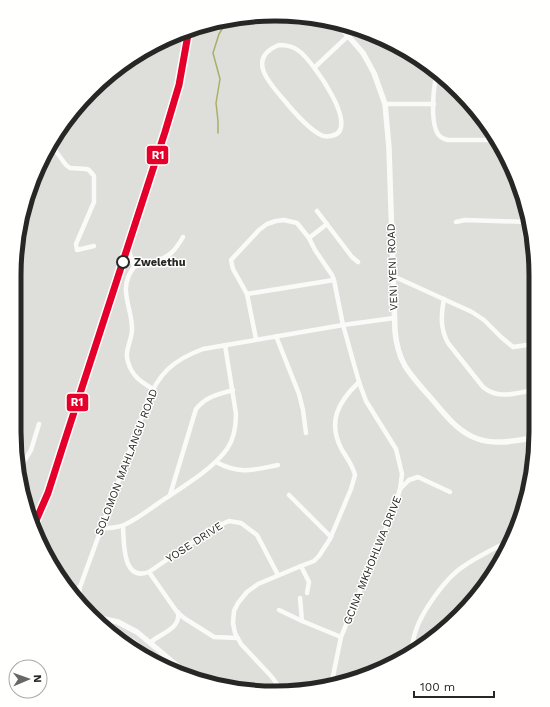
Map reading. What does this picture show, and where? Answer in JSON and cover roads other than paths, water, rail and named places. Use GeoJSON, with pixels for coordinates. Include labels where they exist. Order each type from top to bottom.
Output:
{"type":"FeatureCollection","features":[{"type":"Feature","properties":{"kind":"street","name":"VENI YENI ROAD"},"geometry":{"type":"LineString","coordinates":[[343,31],[363,53],[374,73],[385,104],[389,148],[394,318],[396,341],[400,354],[405,365],[415,379],[453,423],[470,435],[488,441],[501,442],[529,439]]}},
{"type":"Feature","properties":{"kind":"street"},"geometry":{"type":"LineString","coordinates":[[314,67],[348,36]]}},
{"type":"Feature","properties":{"kind":"street"},"geometry":{"type":"LineString","coordinates":[[287,45],[300,51],[314,67],[328,88],[337,106],[341,127],[335,136],[323,136],[318,134],[293,111],[268,82],[262,65],[264,57],[273,47],[287,45]]}},
{"type":"Feature","properties":{"kind":"street"},"geometry":{"type":"LineString","coordinates":[[436,79],[434,104],[435,128],[442,139],[490,140]]}},
{"type":"Feature","properties":{"kind":"street"},"geometry":{"type":"LineString","coordinates":[[385,104],[434,104]]}},
{"type":"Feature","properties":{"kind":"street"},"geometry":{"type":"LineString","coordinates":[[54,149],[70,168],[89,170],[94,176],[94,202],[76,244],[77,250],[94,246]]}},
{"type":"Feature","properties":{"kind":"street"},"geometry":{"type":"LineString","coordinates":[[317,211],[352,257],[358,262]]}},
{"type":"Feature","properties":{"kind":"street","name":"GCINA MKHOHLWA DRIVE"},"geometry":{"type":"LineString","coordinates":[[247,294],[233,269],[231,260],[259,230],[267,224],[284,220],[297,223],[309,238],[315,250],[332,274],[343,325],[359,382],[366,401],[374,416],[396,449],[402,474],[400,489],[395,506],[340,637],[333,678]]}},
{"type":"Feature","properties":{"kind":"street"},"geometry":{"type":"LineString","coordinates":[[456,222],[465,220],[523,222]]}},
{"type":"Feature","properties":{"kind":"street"},"geometry":{"type":"LineString","coordinates":[[309,238],[327,224]]}},
{"type":"Feature","properties":{"kind":"street"},"geometry":{"type":"LineString","coordinates":[[134,267],[153,262],[167,256],[176,249],[183,237]]}},
{"type":"Feature","properties":{"kind":"street"},"geometry":{"type":"LineString","coordinates":[[129,251],[134,267],[126,283],[125,292],[132,329],[126,355],[132,372],[139,380],[153,389]]}},
{"type":"Feature","properties":{"kind":"street"},"geometry":{"type":"LineString","coordinates":[[393,276],[472,312],[484,320],[501,337],[513,346],[529,344]]}},
{"type":"Feature","properties":{"kind":"street"},"geometry":{"type":"LineString","coordinates":[[256,339],[247,294],[334,280]]}},
{"type":"Feature","properties":{"kind":"street"},"geometry":{"type":"LineString","coordinates":[[444,299],[441,324],[444,335],[448,343],[484,387],[489,392],[498,395],[507,395],[529,391]]}},
{"type":"Feature","properties":{"kind":"street","name":"SOLOMON MAHLANGU ROAD"},"geometry":{"type":"LineString","coordinates":[[78,592],[153,389],[165,371],[184,357],[203,349],[256,339],[394,318]]}},
{"type":"Feature","properties":{"kind":"street"},"geometry":{"type":"LineString","coordinates":[[276,336],[303,410],[306,433]]}},
{"type":"Feature","properties":{"kind":"street"},"geometry":{"type":"LineString","coordinates":[[100,529],[123,526],[138,517],[170,496],[216,462],[227,449],[234,436],[236,414],[225,345]]}},
{"type":"Feature","properties":{"kind":"street"},"geometry":{"type":"LineString","coordinates":[[278,686],[241,644],[235,633],[233,623],[234,611],[238,603],[247,592],[258,584],[314,561],[328,544],[351,489],[355,475],[335,434],[335,419],[345,396],[359,382]]}},
{"type":"Feature","properties":{"kind":"street"},"geometry":{"type":"LineString","coordinates":[[170,496],[196,409],[208,398],[233,390]]}},
{"type":"Feature","properties":{"kind":"street"},"geometry":{"type":"LineString","coordinates":[[23,463],[31,450],[39,424]]}},
{"type":"Feature","properties":{"kind":"street"},"geometry":{"type":"LineString","coordinates":[[216,462],[227,468],[236,470],[248,470],[278,465]]}},
{"type":"Feature","properties":{"kind":"street"},"geometry":{"type":"LineString","coordinates":[[400,489],[409,480],[418,477],[450,492]]}},
{"type":"Feature","properties":{"kind":"street"},"geometry":{"type":"LineString","coordinates":[[289,495],[331,537]]}},
{"type":"Feature","properties":{"kind":"street","name":"YOSE DRIVE"},"geometry":{"type":"LineString","coordinates":[[149,572],[213,528],[229,521],[241,523],[256,535],[278,575]]}},
{"type":"Feature","properties":{"kind":"street"},"geometry":{"type":"LineString","coordinates":[[123,526],[126,557],[130,569],[140,574],[149,572],[184,618],[214,637],[238,638]]}},
{"type":"Feature","properties":{"kind":"street"},"geometry":{"type":"LineString","coordinates":[[413,645],[416,629],[421,618],[446,582],[465,565],[503,544]]}},
{"type":"Feature","properties":{"kind":"street"},"geometry":{"type":"LineString","coordinates":[[301,566],[309,582],[307,593]]}},
{"type":"Feature","properties":{"kind":"street"},"geometry":{"type":"LineString","coordinates":[[79,588],[79,594]]}},
{"type":"Feature","properties":{"kind":"street"},"geometry":{"type":"LineString","coordinates":[[300,598],[302,621]]}},
{"type":"Feature","properties":{"kind":"street"},"geometry":{"type":"LineString","coordinates":[[279,610],[340,637]]}},
{"type":"Feature","properties":{"kind":"street"},"geometry":{"type":"LineString","coordinates":[[151,642],[173,627],[178,618],[178,612]]}},
{"type":"Feature","properties":{"kind":"street"},"geometry":{"type":"LineString","coordinates":[[102,618],[128,626],[138,632],[181,668]]}},
{"type":"Feature","properties":{"kind":"waterway"},"geometry":{"type":"LineString","coordinates":[[218,133],[216,103],[220,79],[213,53],[219,34],[224,26]]}},
{"type":"Feature","properties":{"kind":"place","name":"Zwelethu"},"geometry":{"type":"Point","coordinates":[123,262]}}]}
